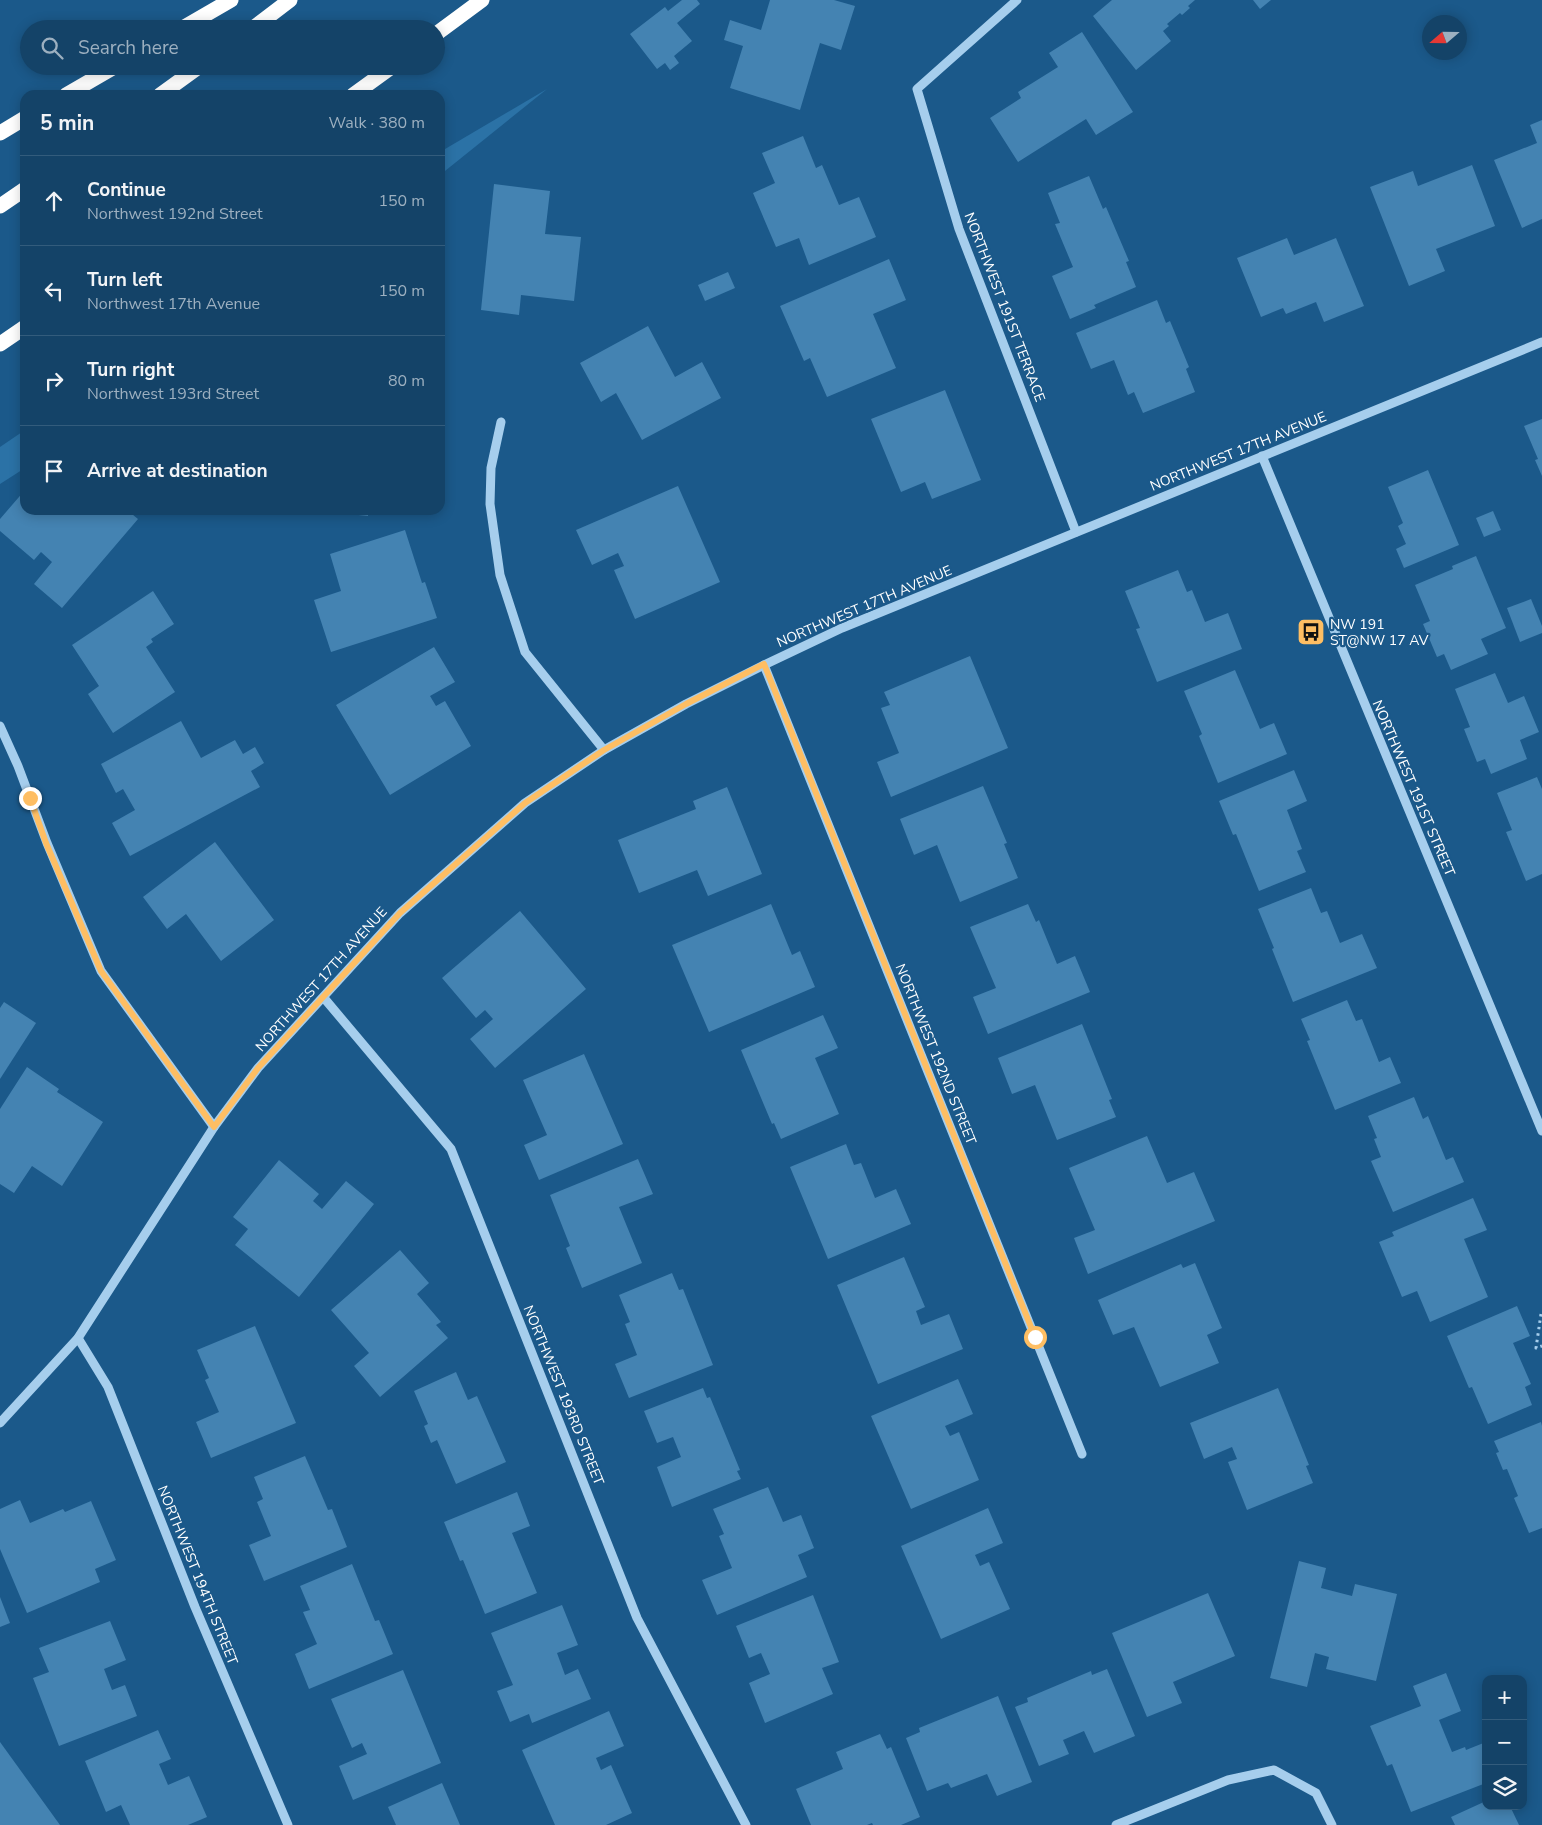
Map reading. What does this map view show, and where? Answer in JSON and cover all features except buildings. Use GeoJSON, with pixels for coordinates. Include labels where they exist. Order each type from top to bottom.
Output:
{"type":"FeatureCollection","features":[{"type":"Feature","properties":{"kind":"highway"},"geometry":{"type":"LineString","coordinates":[[197,20],[231,0]]}},
{"type":"Feature","properties":{"kind":"highway"},"geometry":{"type":"LineString","coordinates":[[264,20],[290,0]]}},
{"type":"Feature","properties":{"kind":"highway"},"geometry":{"type":"LineString","coordinates":[[445,27],[482,0]]}},
{"type":"Feature","properties":{"kind":"highway"},"geometry":{"type":"LineString","coordinates":[[75,90],[100,75]]}},
{"type":"Feature","properties":{"kind":"highway"},"geometry":{"type":"LineString","coordinates":[[167,90],[188,75]]}},
{"type":"Feature","properties":{"kind":"highway"},"geometry":{"type":"LineString","coordinates":[[360,90],[381,75]]}},
{"type":"Feature","properties":{"kind":"highway"},"geometry":{"type":"LineString","coordinates":[[0,133],[20,121]]}},
{"type":"Feature","properties":{"kind":"highway"},"geometry":{"type":"LineString","coordinates":[[0,206],[20,192]]}},
{"type":"Feature","properties":{"kind":"highway"},"geometry":{"type":"LineString","coordinates":[[0,344],[20,330]]}},
{"type":"Feature","properties":{"kind":"street","name":"NORTHWEST 191ST TERRACE"},"geometry":{"type":"LineString","coordinates":[[1017,0],[917,89],[959,229],[1076,532]]}},
{"type":"Feature","properties":{"kind":"street","name":"NORTHWEST 17TH AVENUE"},"geometry":{"type":"LineString","coordinates":[[0,1422],[78,1338],[214,1127],[258,1068],[400,913],[525,803],[604,750],[686,704],[764,664],[842,628],[1542,342]]}},
{"type":"Feature","properties":{"kind":"street"},"geometry":{"type":"LineString","coordinates":[[501,422],[491,468],[490,504],[500,575],[525,652],[604,750]]}},
{"type":"Feature","properties":{"kind":"street","name":"NORTHWEST 191ST STREET"},"geometry":{"type":"LineString","coordinates":[[1262,456],[1542,1131]]}},
{"type":"Feature","properties":{"kind":"street","name":"NORTHWEST 192ND STREET"},"geometry":{"type":"LineString","coordinates":[[764,664],[1082,1454]]}},
{"type":"Feature","properties":{"kind":"street"},"geometry":{"type":"LineString","coordinates":[[0,726],[18,766],[46,843],[101,971],[214,1127]]}},
{"type":"Feature","properties":{"kind":"street","name":"NORTHWEST 193RD STREET"},"geometry":{"type":"LineString","coordinates":[[324,998],[451,1149],[637,1618],[746,1825]]}},
{"type":"Feature","properties":{"kind":"street","name":"NORTHWEST 194TH STREET"},"geometry":{"type":"LineString","coordinates":[[78,1338],[108,1387],[195,1607],[288,1825]]}},
{"type":"Feature","properties":{"kind":"street"},"geometry":{"type":"LineString","coordinates":[[1116,1825],[1228,1780],[1274,1770],[1316,1793],[1332,1825]]}},
{"type":"Feature","properties":{"kind":"path"},"geometry":{"type":"LineString","coordinates":[[1542,1314],[1536,1348],[1542,1346]]}},
{"type":"Feature","properties":{"kind":"shaded area"},"geometry":{"type":"Polygon","coordinates":[[[547,89],[445,171],[445,149],[547,89]]]}},
{"type":"Feature","properties":{"kind":"shaded area"},"geometry":{"type":"Polygon","coordinates":[[[20,433],[20,471],[0,484],[0,447],[20,433]]]}},
{"type":"Feature","properties":{"kind":"place","name":"NW 191 ST@NW 17 AV"},"geometry":{"type":"Point","coordinates":[1311,632]}},
{"type":"Feature","properties":{"kind":"route"},"geometry":{"type":"LineString","coordinates":[[30,798],[46,843],[101,971],[214,1127],[258,1068],[400,913],[525,803],[604,750],[686,704],[764,664],[1035,1337]]}}]}
